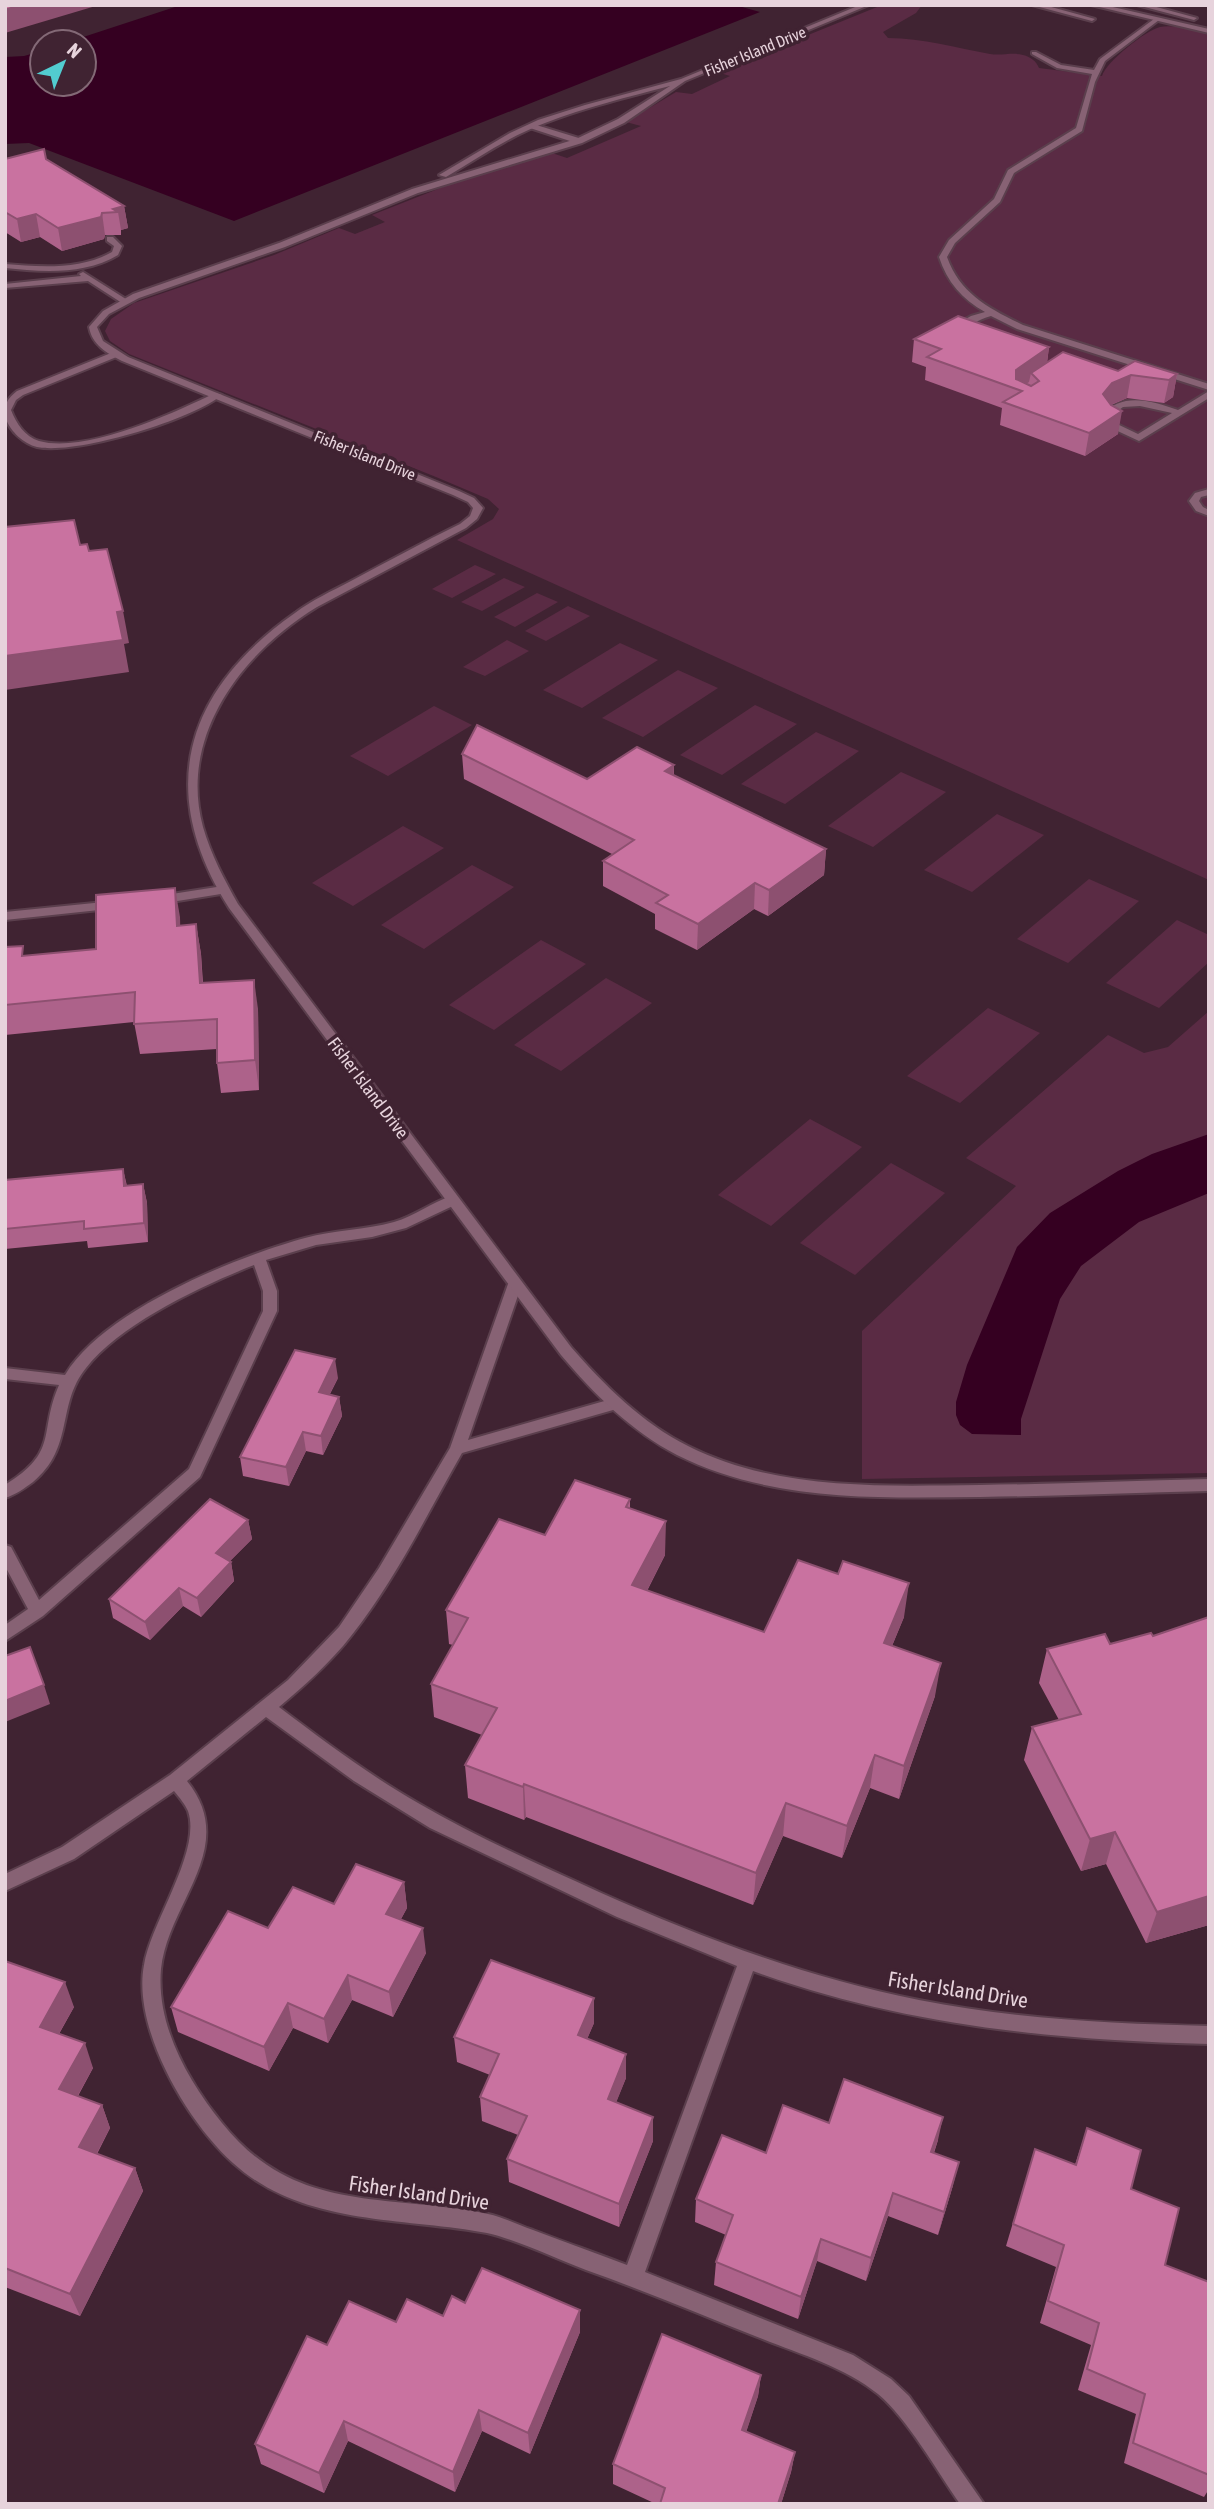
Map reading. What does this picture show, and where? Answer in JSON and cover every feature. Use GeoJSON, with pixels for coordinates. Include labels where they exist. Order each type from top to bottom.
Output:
{"type":"FeatureCollection","features":[{"type":"Feature","properties":{"kind":"street","name":"Fisher Island Drive"},"geometry":{"type":"LineString","coordinates":[[415,191],[533,126],[620,97],[683,80],[866,5]]}},
{"type":"Feature","properties":{"kind":"street"},"geometry":{"type":"LineString","coordinates":[[1035,5],[1092,19]]}},
{"type":"Feature","properties":{"kind":"street"},"geometry":{"type":"LineString","coordinates":[[1065,12],[1079,5]]}},
{"type":"Feature","properties":{"kind":"street"},"geometry":{"type":"LineString","coordinates":[[1094,5],[1209,31]]}},
{"type":"Feature","properties":{"kind":"street"},"geometry":{"type":"LineString","coordinates":[[1140,5],[1209,22]]}},
{"type":"Feature","properties":{"kind":"street"},"geometry":{"type":"LineString","coordinates":[[1168,12],[1102,60],[1095,72],[1079,129],[1011,172],[997,200],[951,242],[943,257],[947,274],[966,296],[991,313],[1047,336],[1209,387]]}},
{"type":"Feature","properties":{"kind":"street"},"geometry":{"type":"LineString","coordinates":[[1034,53],[1059,67],[1095,72]]}},
{"type":"Feature","properties":{"kind":"street","name":"Fisher Island Drive"},"geometry":{"type":"LineString","coordinates":[[683,80],[621,121],[579,141],[415,191],[282,245],[125,301],[100,317],[93,327],[93,333],[101,344],[117,355],[456,493],[475,504],[478,512],[463,526],[291,619],[248,657],[224,687],[211,708],[198,739],[190,795],[204,855],[223,890],[566,1351],[615,1404],[655,1434],[701,1459],[762,1479],[805,1486],[894,1491],[1209,1485]]}},
{"type":"Feature","properties":{"kind":"street"},"geometry":{"type":"LineString","coordinates":[[620,97],[646,104]]}},
{"type":"Feature","properties":{"kind":"street"},"geometry":{"type":"LineString","coordinates":[[533,126],[579,141]]}},
{"type":"Feature","properties":{"kind":"street"},"geometry":{"type":"LineString","coordinates":[[481,154],[508,163]]}},
{"type":"Feature","properties":{"kind":"street"},"geometry":{"type":"LineString","coordinates":[[5,266],[70,266],[111,257],[118,246],[110,239]]}},
{"type":"Feature","properties":{"kind":"street"},"geometry":{"type":"LineString","coordinates":[[70,266],[125,301]]}},
{"type":"Feature","properties":{"kind":"street"},"geometry":{"type":"LineString","coordinates":[[5,286],[89,278]]}},
{"type":"Feature","properties":{"kind":"street"},"geometry":{"type":"LineString","coordinates":[[952,330],[974,318],[991,313]]}},
{"type":"Feature","properties":{"kind":"street"},"geometry":{"type":"LineString","coordinates":[[1037,341],[1047,336]]}},
{"type":"Feature","properties":{"kind":"street"},"geometry":{"type":"LineString","coordinates":[[117,355],[20,393],[12,399],[7,410],[13,424],[31,442],[44,445],[70,444],[153,424],[218,395]]}},
{"type":"Feature","properties":{"kind":"street"},"geometry":{"type":"LineString","coordinates":[[1110,370],[1125,361]]}},
{"type":"Feature","properties":{"kind":"street"},"geometry":{"type":"LineString","coordinates":[[1179,413],[1155,405],[1134,403],[1113,408],[1106,416],[1112,425],[1139,438],[1179,413],[1209,394]]}},
{"type":"Feature","properties":{"kind":"street"},"geometry":{"type":"LineString","coordinates":[[1209,492],[1198,495],[1194,501],[1199,509],[1209,513]]}},
{"type":"Feature","properties":{"kind":"street"},"geometry":{"type":"LineString","coordinates":[[5,916],[136,903],[223,890]]}},
{"type":"Feature","properties":{"kind":"street"},"geometry":{"type":"LineString","coordinates":[[5,1492],[23,1481],[45,1460],[52,1446],[62,1396],[69,1381],[93,1350],[132,1321],[188,1288],[258,1257],[306,1243],[395,1227],[452,1201]]}},
{"type":"Feature","properties":{"kind":"street"},"geometry":{"type":"LineString","coordinates":[[5,1634],[37,1611],[195,1473],[270,1311],[270,1291],[258,1257]]}},
{"type":"Feature","properties":{"kind":"street"},"geometry":{"type":"LineString","coordinates":[[5,1883],[68,1853],[176,1780],[267,1708],[320,1661],[364,1607],[457,1449],[515,1284]]}},
{"type":"Feature","properties":{"kind":"street"},"geometry":{"type":"LineString","coordinates":[[5,1373],[69,1381]]}},
{"type":"Feature","properties":{"kind":"street"},"geometry":{"type":"LineString","coordinates":[[457,1449],[615,1404]]}},
{"type":"Feature","properties":{"kind":"street"},"geometry":{"type":"LineString","coordinates":[[5,1551],[37,1611]]}},
{"type":"Feature","properties":{"kind":"street","name":"Fisher Island Drive"},"geometry":{"type":"LineString","coordinates":[[267,1708],[351,1771],[458,1833],[612,1907],[747,1963],[812,1984],[971,2018],[1061,2028],[1209,2035]]}},
{"type":"Feature","properties":{"kind":"street","name":"Fisher Island Drive"},"geometry":{"type":"LineString","coordinates":[[176,1780],[194,1806],[198,1818],[197,1844],[155,1949],[150,1995],[160,2030],[202,2111],[227,2143],[256,2171],[293,2192],[333,2203],[490,2224],[634,2277],[823,2352],[865,2374],[902,2403],[973,2504]]}},
{"type":"Feature","properties":{"kind":"street"},"geometry":{"type":"LineString","coordinates":[[634,2277],[747,1963]]}},
{"type":"Feature","properties":{"kind":"shaded area"},"geometry":{"type":"Polygon","coordinates":[[[181,5],[735,5],[760,12],[234,221],[29,143],[5,144],[5,57],[28,55],[28,98],[98,98],[98,32],[181,5]]]}},
{"type":"Feature","properties":{"kind":"shaded area"},"geometry":{"type":"Polygon","coordinates":[[[882,5],[922,5],[916,13],[883,32],[888,38],[927,41],[998,55],[1019,54],[1031,58],[1039,68],[1102,76],[1118,55],[1154,29],[1172,26],[1209,33],[1209,880],[457,540],[493,519],[499,509],[488,499],[436,477],[129,354],[110,341],[105,331],[111,319],[134,303],[274,255],[339,228],[355,234],[385,222],[372,215],[453,183],[552,153],[567,158],[641,126],[626,122],[676,92],[692,94],[730,76],[717,72],[882,5]]]}},
{"type":"Feature","properties":{"kind":"shaded area"},"geometry":{"type":"Polygon","coordinates":[[[475,565],[496,574],[452,598],[432,589],[475,565]]]}},
{"type":"Feature","properties":{"kind":"shaded area"},"geometry":{"type":"Polygon","coordinates":[[[504,578],[525,587],[482,611],[461,602],[504,578]]]}},
{"type":"Feature","properties":{"kind":"shaded area"},"geometry":{"type":"Polygon","coordinates":[[[537,593],[558,602],[515,627],[494,617],[537,593]]]}},
{"type":"Feature","properties":{"kind":"shaded area"},"geometry":{"type":"Polygon","coordinates":[[[568,606],[590,616],[546,641],[525,631],[568,606]]]}},
{"type":"Feature","properties":{"kind":"shaded area"},"geometry":{"type":"Polygon","coordinates":[[[507,640],[529,651],[485,676],[463,667],[507,640]]]}},
{"type":"Feature","properties":{"kind":"shaded area"},"geometry":{"type":"Polygon","coordinates":[[[620,643],[658,660],[582,708],[543,690],[620,643]]]}},
{"type":"Feature","properties":{"kind":"shaded area"},"geometry":{"type":"Polygon","coordinates":[[[678,670],[718,688],[643,737],[602,718],[678,670]]]}},
{"type":"Feature","properties":{"kind":"shaded area"},"geometry":{"type":"Polygon","coordinates":[[[755,705],[797,724],[722,775],[680,755],[755,705]]]}},
{"type":"Feature","properties":{"kind":"shaded area"},"geometry":{"type":"Polygon","coordinates":[[[434,706],[472,725],[388,776],[350,756],[434,706]]]}},
{"type":"Feature","properties":{"kind":"shaded area"},"geometry":{"type":"Polygon","coordinates":[[[816,732],[859,751],[785,804],[741,784],[816,732]]]}},
{"type":"Feature","properties":{"kind":"shaded area"},"geometry":{"type":"Polygon","coordinates":[[[901,772],[946,792],[873,847],[828,826],[901,772]]]}},
{"type":"Feature","properties":{"kind":"shaded area"},"geometry":{"type":"Polygon","coordinates":[[[997,814],[1044,835],[972,892],[924,870],[997,814]]]}},
{"type":"Feature","properties":{"kind":"shaded area"},"geometry":{"type":"Polygon","coordinates":[[[403,826],[444,848],[353,906],[312,883],[403,826]]]}},
{"type":"Feature","properties":{"kind":"shaded area"},"geometry":{"type":"Polygon","coordinates":[[[472,865],[514,887],[424,949],[381,925],[472,865]]]}},
{"type":"Feature","properties":{"kind":"shaded area"},"geometry":{"type":"Polygon","coordinates":[[[1089,879],[1139,901],[1068,963],[1017,939],[1089,879]]]}},
{"type":"Feature","properties":{"kind":"shaded area"},"geometry":{"type":"Polygon","coordinates":[[[1177,920],[1209,935],[1209,962],[1159,1008],[1106,983],[1177,920]]]}},
{"type":"Feature","properties":{"kind":"shaded area"},"geometry":{"type":"Polygon","coordinates":[[[541,940],[586,964],[494,1030],[449,1005],[541,940]]]}},
{"type":"Feature","properties":{"kind":"shaded area"},"geometry":{"type":"Polygon","coordinates":[[[606,978],[652,1003],[561,1071],[514,1045],[606,978]]]}},
{"type":"Feature","properties":{"kind":"shaded area"},"geometry":{"type":"Polygon","coordinates":[[[988,1008],[1040,1033],[960,1103],[907,1076],[988,1008]]]}},
{"type":"Feature","properties":{"kind":"shaded area"},"geometry":{"type":"Polygon","coordinates":[[[1209,1011],[1209,1473],[862,1479],[862,1331],[1016,1186],[966,1158],[1108,1035],[1144,1053],[1168,1047],[1209,1011]]]}},
{"type":"Feature","properties":{"kind":"shaded area"},"geometry":{"type":"Polygon","coordinates":[[[810,1119],[862,1147],[771,1226],[718,1195],[810,1119]]]}},
{"type":"Feature","properties":{"kind":"shaded area"},"geometry":{"type":"Polygon","coordinates":[[[1209,1134],[1209,1193],[1139,1222],[1081,1266],[1060,1299],[1021,1419],[1021,1435],[972,1434],[960,1425],[956,1415],[956,1402],[967,1365],[1017,1247],[1050,1213],[1118,1171],[1152,1154],[1209,1134]]]}},
{"type":"Feature","properties":{"kind":"shaded area"},"geometry":{"type":"Polygon","coordinates":[[[891,1163],[945,1193],[855,1275],[800,1243],[891,1163]]]}},
{"type":"Feature","properties":{"kind":"building"},"geometry":{"type":"Polygon","coordinates":[[[5,5],[20,5],[5,10],[5,5]]]}},
{"type":"Feature","properties":{"kind":"building"},"geometry":{"type":"Polygon","coordinates":[[[44,149],[46,159],[124,206],[113,209],[118,212],[102,213],[101,217],[58,228],[36,214],[17,219],[5,212],[5,159],[44,149]]]}},
{"type":"Feature","properties":{"kind":"building"},"geometry":{"type":"Polygon","coordinates":[[[958,316],[1049,347],[1016,370],[1016,379],[1031,386],[1039,381],[1031,373],[1063,352],[1118,371],[1135,361],[1177,374],[1169,380],[1131,375],[1112,383],[1103,394],[1111,405],[1122,411],[1089,433],[1003,402],[1022,391],[927,357],[941,349],[914,339],[958,316]]]}},
{"type":"Feature","properties":{"kind":"building"},"geometry":{"type":"Polygon","coordinates":[[[74,520],[80,545],[87,544],[89,551],[107,549],[123,611],[117,612],[123,640],[5,656],[5,527],[74,520]]]}},
{"type":"Feature","properties":{"kind":"building"},"geometry":{"type":"Polygon","coordinates":[[[477,725],[587,779],[637,747],[674,765],[665,771],[826,849],[769,890],[755,883],[698,924],[656,903],[668,895],[603,861],[634,840],[462,754],[477,725]]]}},
{"type":"Feature","properties":{"kind":"building"},"geometry":{"type":"Polygon","coordinates":[[[175,888],[177,926],[196,924],[200,983],[254,980],[255,1060],[217,1063],[217,1019],[134,1024],[135,992],[5,1005],[5,947],[23,946],[22,956],[96,949],[96,895],[175,888]]]}},
{"type":"Feature","properties":{"kind":"building"},"geometry":{"type":"Polygon","coordinates":[[[123,1169],[124,1186],[143,1184],[144,1223],[84,1229],[84,1221],[5,1229],[5,1180],[123,1169]]]}},
{"type":"Feature","properties":{"kind":"building"},"geometry":{"type":"Polygon","coordinates":[[[295,1350],[335,1359],[319,1392],[339,1397],[321,1436],[303,1432],[286,1467],[240,1457],[295,1350]]]}},
{"type":"Feature","properties":{"kind":"building"},"geometry":{"type":"Polygon","coordinates":[[[575,1480],[630,1499],[626,1507],[666,1521],[632,1585],[764,1632],[798,1560],[838,1574],[843,1561],[909,1583],[884,1643],[941,1663],[904,1766],[875,1755],[847,1826],[786,1803],[756,1873],[524,1784],[523,1787],[465,1765],[497,1708],[431,1684],[468,1618],[446,1610],[499,1519],[545,1535],[575,1480]]]}},
{"type":"Feature","properties":{"kind":"building"},"geometry":{"type":"Polygon","coordinates":[[[210,1499],[248,1520],[216,1553],[231,1562],[197,1598],[179,1588],[145,1622],[109,1599],[210,1499]]]}},
{"type":"Feature","properties":{"kind":"building"},"geometry":{"type":"Polygon","coordinates":[[[1209,1617],[1209,1896],[1157,1912],[1115,1832],[1090,1839],[1032,1727],[1081,1714],[1047,1649],[1105,1634],[1110,1644],[1151,1633],[1153,1636],[1209,1617]]]}},
{"type":"Feature","properties":{"kind":"building"},"geometry":{"type":"Polygon","coordinates":[[[30,1647],[44,1685],[5,1701],[5,1656],[30,1647]]]}},
{"type":"Feature","properties":{"kind":"building"},"geometry":{"type":"Polygon","coordinates":[[[356,1864],[404,1882],[386,1914],[423,1928],[389,1992],[348,1975],[324,2019],[288,2003],[264,2047],[171,2007],[228,1911],[268,1928],[293,1887],[334,1904],[356,1864]]]}},
{"type":"Feature","properties":{"kind":"building"},"geometry":{"type":"Polygon","coordinates":[[[491,1960],[594,1998],[578,2035],[626,2054],[608,2099],[653,2117],[619,2204],[507,2159],[527,2116],[480,2097],[499,2054],[454,2037],[491,1960]]]}},
{"type":"Feature","properties":{"kind":"building"},"geometry":{"type":"Polygon","coordinates":[[[5,1961],[65,1982],[40,2027],[85,2043],[59,2089],[102,2105],[79,2147],[135,2168],[70,2294],[5,2268],[5,1961]]]}},
{"type":"Feature","properties":{"kind":"building"},"geometry":{"type":"Polygon","coordinates":[[[844,2079],[943,2117],[931,2152],[959,2162],[944,2212],[893,2193],[871,2258],[821,2239],[801,2297],[716,2262],[733,2215],[696,2199],[722,2135],[766,2153],[783,2105],[829,2123],[844,2079]]]}},
{"type":"Feature","properties":{"kind":"building"},"geometry":{"type":"Polygon","coordinates":[[[1087,2128],[1141,2150],[1131,2189],[1179,2208],[1165,2265],[1209,2282],[1209,2475],[1133,2443],[1145,2394],[1087,2369],[1099,2323],[1048,2301],[1064,2245],[1013,2224],[1035,2149],[1076,2165],[1087,2128]]]}},
{"type":"Feature","properties":{"kind":"building"},"geometry":{"type":"Polygon","coordinates":[[[482,2268],[580,2310],[528,2433],[479,2410],[453,2472],[344,2421],[319,2473],[255,2444],[307,2336],[327,2345],[349,2301],[396,2322],[407,2299],[443,2316],[452,2296],[465,2303],[482,2268]]]}},
{"type":"Feature","properties":{"kind":"building"},"geometry":{"type":"Polygon","coordinates":[[[662,2334],[761,2375],[742,2430],[795,2452],[778,2504],[660,2504],[665,2488],[613,2464],[662,2334]]]}}]}
